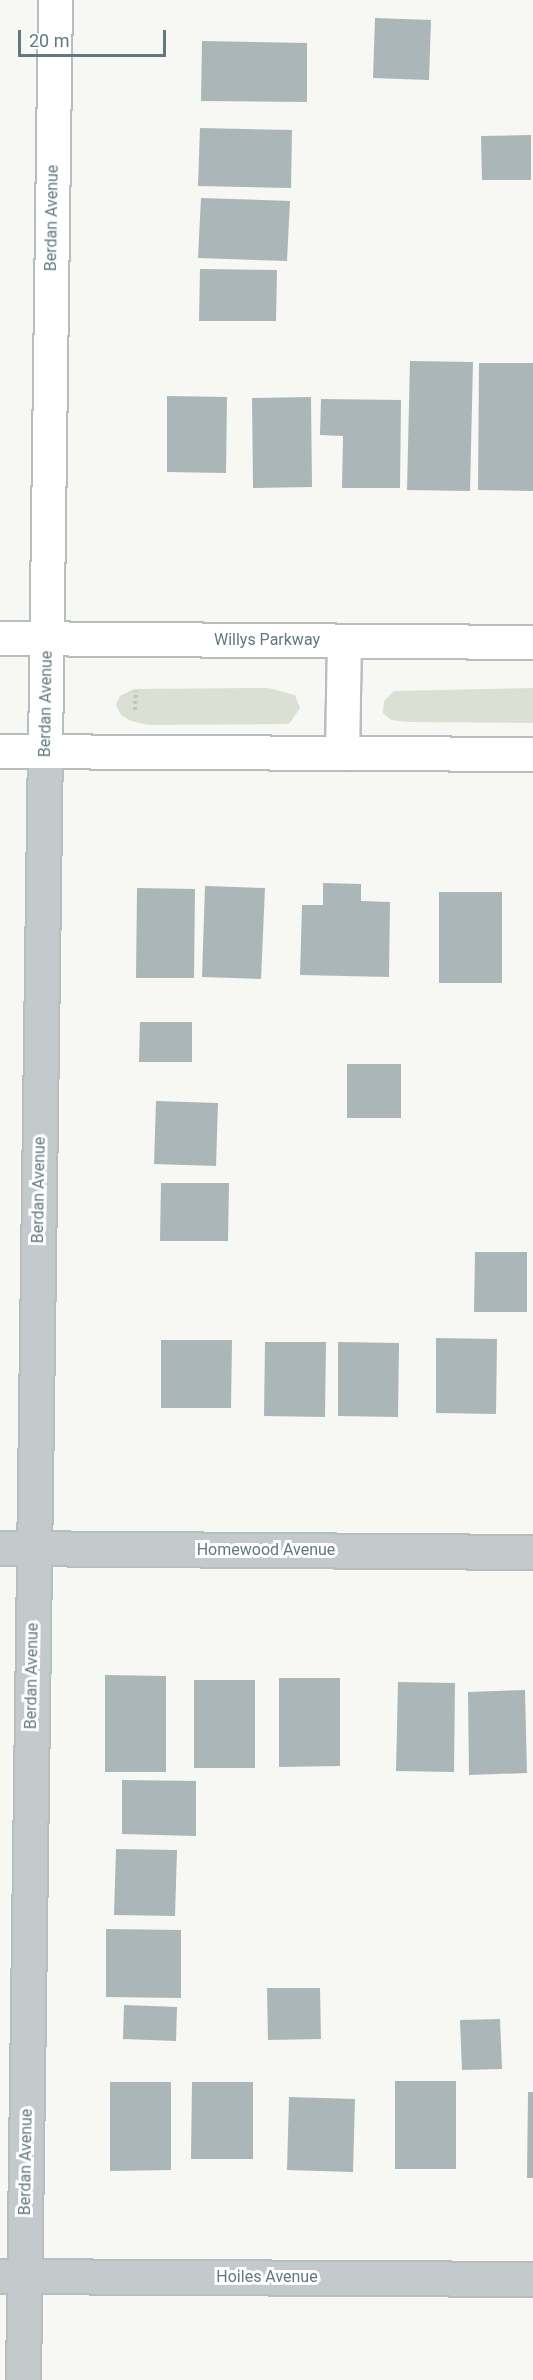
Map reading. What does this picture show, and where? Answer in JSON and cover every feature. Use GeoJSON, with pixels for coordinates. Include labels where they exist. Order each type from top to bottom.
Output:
{"type":"FeatureCollection","features":[{"type":"Feature","properties":{"kind":"main road","name":"Berdan Avenue"},"geometry":{"type":"LineString","coordinates":[[45,751],[55,0]]}},
{"type":"Feature","properties":{"kind":"main road","name":"Willys Parkway"},"geometry":{"type":"LineString","coordinates":[[0,638],[533,642]]}},
{"type":"Feature","properties":{"kind":"main road"},"geometry":{"type":"LineString","coordinates":[[342,753],[344,641]]}},
{"type":"Feature","properties":{"kind":"main road"},"geometry":{"type":"LineString","coordinates":[[0,751],[533,754]]}},
{"type":"Feature","properties":{"kind":"street","name":"Berdan Avenue"},"geometry":{"type":"LineString","coordinates":[[23,2380],[12,2276],[34,1549],[45,751]]}},
{"type":"Feature","properties":{"kind":"street","name":"Homewood Avenue"},"geometry":{"type":"LineString","coordinates":[[0,1548],[533,1552]]}},
{"type":"Feature","properties":{"kind":"street","name":"Hoiles Avenue"},"geometry":{"type":"LineString","coordinates":[[12,2276],[533,2279]]}},
{"type":"Feature","properties":{"kind":"shaded area"},"geometry":{"type":"Polygon","coordinates":[[[268,688],[295,695],[300,708],[289,724],[148,725],[131,721],[121,715],[116,705],[120,696],[134,689],[268,688]]]}},
{"type":"Feature","properties":{"kind":"shaded area"},"geometry":{"type":"Polygon","coordinates":[[[533,688],[533,723],[407,722],[391,720],[383,713],[384,701],[394,691],[533,688]]]}},
{"type":"Feature","properties":{"kind":"building"},"geometry":{"type":"Polygon","coordinates":[[[375,18],[431,20],[429,80],[373,78],[375,18]]]}},
{"type":"Feature","properties":{"kind":"building"},"geometry":{"type":"Polygon","coordinates":[[[202,41],[307,43],[307,102],[201,101],[202,41]]]}},
{"type":"Feature","properties":{"kind":"building"},"geometry":{"type":"Polygon","coordinates":[[[200,128],[292,130],[291,188],[198,186],[200,128]]]}},
{"type":"Feature","properties":{"kind":"building"},"geometry":{"type":"Polygon","coordinates":[[[531,135],[531,180],[482,180],[481,136],[531,135]]]}},
{"type":"Feature","properties":{"kind":"building"},"geometry":{"type":"Polygon","coordinates":[[[201,198],[290,201],[287,261],[198,258],[201,198]]]}},
{"type":"Feature","properties":{"kind":"building"},"geometry":{"type":"Polygon","coordinates":[[[200,269],[277,270],[276,321],[199,321],[200,269]]]}},
{"type":"Feature","properties":{"kind":"building"},"geometry":{"type":"Polygon","coordinates":[[[410,361],[473,362],[470,491],[407,490],[410,361]]]}},
{"type":"Feature","properties":{"kind":"building"},"geometry":{"type":"Polygon","coordinates":[[[479,363],[533,363],[533,491],[478,490],[479,363]]]}},
{"type":"Feature","properties":{"kind":"building"},"geometry":{"type":"Polygon","coordinates":[[[167,396],[227,397],[226,473],[167,472],[167,396]]]}},
{"type":"Feature","properties":{"kind":"building"},"geometry":{"type":"Polygon","coordinates":[[[311,397],[312,487],[253,488],[252,398],[311,397]]]}},
{"type":"Feature","properties":{"kind":"building"},"geometry":{"type":"Polygon","coordinates":[[[321,399],[401,400],[400,488],[342,488],[343,436],[320,435],[321,399]]]}},
{"type":"Feature","properties":{"kind":"building"},"geometry":{"type":"Polygon","coordinates":[[[323,883],[361,884],[361,901],[390,902],[389,977],[300,975],[302,905],[323,905],[323,883]]]}},
{"type":"Feature","properties":{"kind":"building"},"geometry":{"type":"Polygon","coordinates":[[[205,886],[265,888],[261,979],[202,977],[205,886]]]}},
{"type":"Feature","properties":{"kind":"building"},"geometry":{"type":"Polygon","coordinates":[[[137,888],[195,889],[194,978],[136,978],[137,888]]]}},
{"type":"Feature","properties":{"kind":"building"},"geometry":{"type":"Polygon","coordinates":[[[439,892],[502,892],[502,983],[439,983],[439,892]]]}},
{"type":"Feature","properties":{"kind":"building"},"geometry":{"type":"Polygon","coordinates":[[[140,1022],[192,1022],[192,1062],[139,1062],[140,1022]]]}},
{"type":"Feature","properties":{"kind":"building"},"geometry":{"type":"Polygon","coordinates":[[[347,1064],[401,1064],[401,1118],[347,1118],[347,1064]]]}},
{"type":"Feature","properties":{"kind":"building"},"geometry":{"type":"Polygon","coordinates":[[[156,1101],[218,1103],[216,1166],[154,1164],[156,1101]]]}},
{"type":"Feature","properties":{"kind":"building"},"geometry":{"type":"Polygon","coordinates":[[[161,1183],[229,1183],[228,1241],[160,1241],[161,1183]]]}},
{"type":"Feature","properties":{"kind":"building"},"geometry":{"type":"Polygon","coordinates":[[[475,1252],[527,1252],[527,1312],[474,1312],[475,1252]]]}},
{"type":"Feature","properties":{"kind":"building"},"geometry":{"type":"Polygon","coordinates":[[[436,1338],[497,1339],[496,1414],[436,1413],[436,1338]]]}},
{"type":"Feature","properties":{"kind":"building"},"geometry":{"type":"Polygon","coordinates":[[[161,1340],[232,1340],[231,1408],[161,1408],[161,1340]]]}},
{"type":"Feature","properties":{"kind":"building"},"geometry":{"type":"Polygon","coordinates":[[[265,1342],[326,1342],[325,1417],[264,1416],[265,1342]]]}},
{"type":"Feature","properties":{"kind":"building"},"geometry":{"type":"Polygon","coordinates":[[[338,1342],[399,1343],[398,1417],[338,1416],[338,1342]]]}},
{"type":"Feature","properties":{"kind":"building"},"geometry":{"type":"Polygon","coordinates":[[[105,1675],[166,1676],[166,1772],[105,1772],[105,1675]]]}},
{"type":"Feature","properties":{"kind":"building"},"geometry":{"type":"Polygon","coordinates":[[[279,1678],[340,1678],[340,1766],[279,1767],[279,1678]]]}},
{"type":"Feature","properties":{"kind":"building"},"geometry":{"type":"Polygon","coordinates":[[[194,1680],[255,1680],[255,1768],[194,1768],[194,1680]]]}},
{"type":"Feature","properties":{"kind":"building"},"geometry":{"type":"Polygon","coordinates":[[[398,1682],[455,1683],[454,1772],[396,1771],[398,1682]]]}},
{"type":"Feature","properties":{"kind":"building"},"geometry":{"type":"Polygon","coordinates":[[[525,1690],[527,1773],[469,1775],[468,1692],[525,1690]]]}},
{"type":"Feature","properties":{"kind":"building"},"geometry":{"type":"Polygon","coordinates":[[[122,1780],[196,1781],[196,1836],[122,1834],[122,1780]]]}},
{"type":"Feature","properties":{"kind":"building"},"geometry":{"type":"Polygon","coordinates":[[[116,1849],[177,1850],[175,1916],[114,1915],[116,1849]]]}},
{"type":"Feature","properties":{"kind":"building"},"geometry":{"type":"Polygon","coordinates":[[[106,1929],[181,1930],[181,1998],[106,1997],[106,1929]]]}},
{"type":"Feature","properties":{"kind":"building"},"geometry":{"type":"Polygon","coordinates":[[[267,1988],[320,1988],[321,2039],[268,2040],[267,1988]]]}},
{"type":"Feature","properties":{"kind":"building"},"geometry":{"type":"Polygon","coordinates":[[[124,2005],[177,2007],[176,2041],[123,2039],[124,2005]]]}},
{"type":"Feature","properties":{"kind":"building"},"geometry":{"type":"Polygon","coordinates":[[[500,2019],[502,2069],[462,2070],[460,2020],[500,2019]]]}},
{"type":"Feature","properties":{"kind":"building"},"geometry":{"type":"Polygon","coordinates":[[[395,2081],[456,2081],[456,2169],[395,2169],[395,2081]]]}},
{"type":"Feature","properties":{"kind":"building"},"geometry":{"type":"Polygon","coordinates":[[[110,2082],[171,2082],[171,2170],[110,2171],[110,2082]]]}},
{"type":"Feature","properties":{"kind":"building"},"geometry":{"type":"Polygon","coordinates":[[[192,2082],[253,2082],[253,2159],[191,2159],[192,2082]]]}},
{"type":"Feature","properties":{"kind":"building"},"geometry":{"type":"Polygon","coordinates":[[[528,2092],[533,2092],[533,2178],[527,2178],[528,2092]]]}},
{"type":"Feature","properties":{"kind":"building"},"geometry":{"type":"Polygon","coordinates":[[[289,2097],[355,2099],[353,2172],[287,2170],[289,2097]]]}}]}
